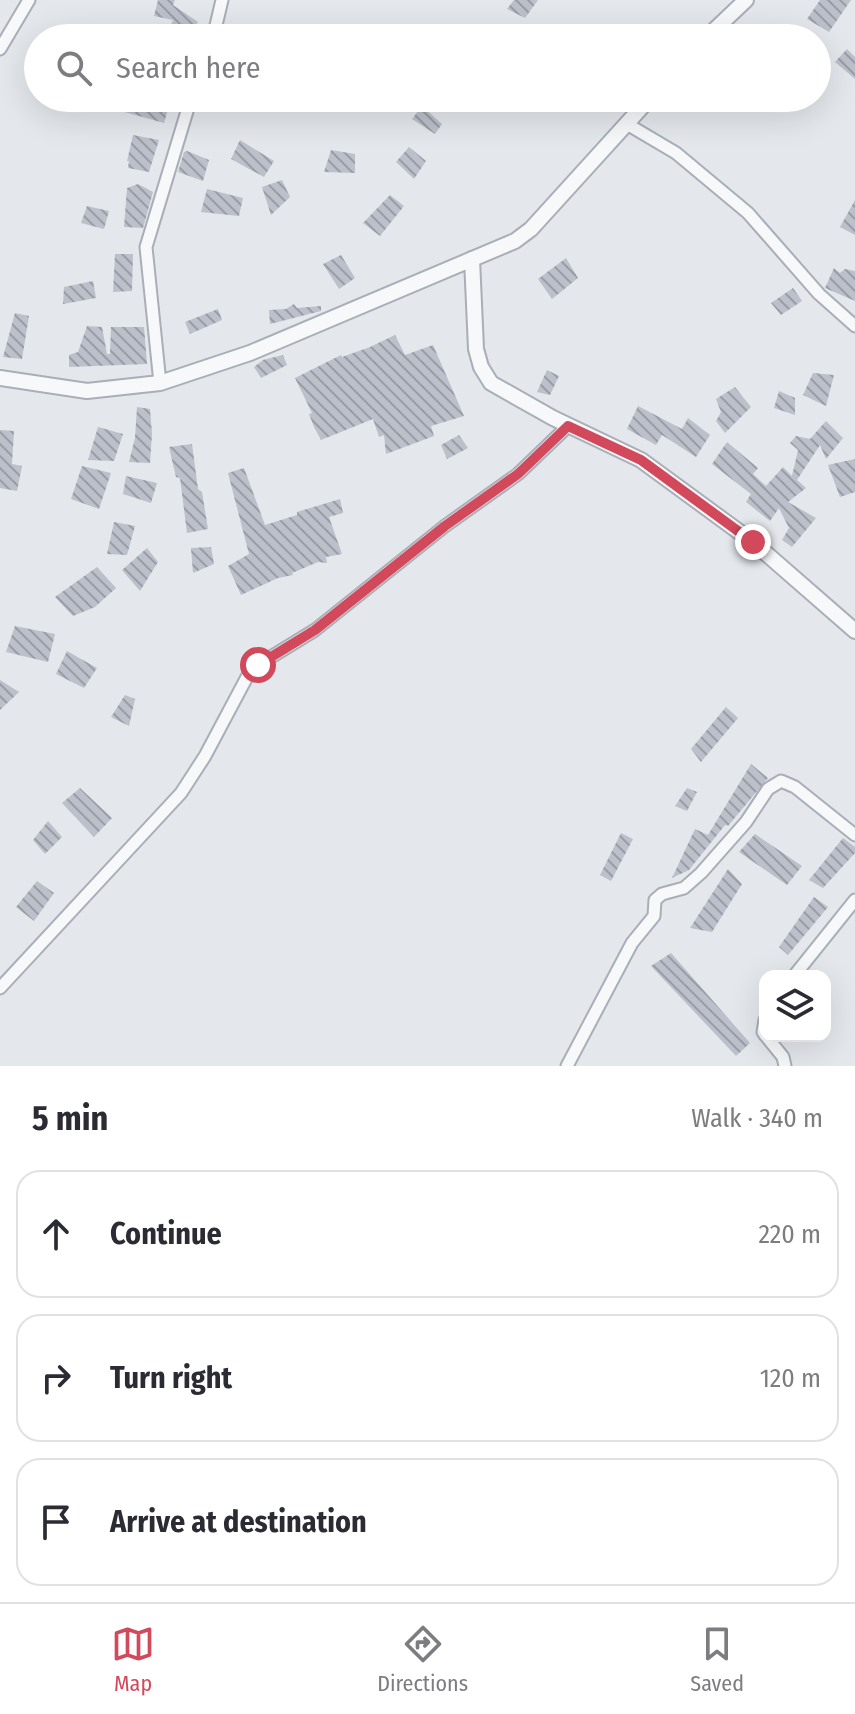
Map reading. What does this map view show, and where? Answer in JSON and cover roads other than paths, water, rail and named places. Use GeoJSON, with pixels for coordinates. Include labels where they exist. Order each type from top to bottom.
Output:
{"type":"FeatureCollection","features":[{"type":"Feature","properties":{"kind":"street"},"geometry":{"type":"LineString","coordinates":[[0,49],[29,0]]}},
{"type":"Feature","properties":{"kind":"street"},"geometry":{"type":"LineString","coordinates":[[216,24],[222,0]]}},
{"type":"Feature","properties":{"kind":"street"},"geometry":{"type":"LineString","coordinates":[[721,24],[746,0]]}},
{"type":"Feature","properties":{"kind":"street"},"geometry":{"type":"LineString","coordinates":[[160,383],[146,247],[187,112]]}},
{"type":"Feature","properties":{"kind":"street"},"geometry":{"type":"LineString","coordinates":[[0,378],[87,391],[160,383],[250,353],[515,241],[531,229],[638,112]]}},
{"type":"Feature","properties":{"kind":"street"},"geometry":{"type":"LineString","coordinates":[[627,124],[676,153],[748,213],[819,294],[853,317]]}},
{"type":"Feature","properties":{"kind":"street"},"geometry":{"type":"LineString","coordinates":[[472,259],[476,349],[481,367],[491,383],[568,426],[641,460],[753,542],[855,631]]}},
{"type":"Feature","properties":{"kind":"street"},"geometry":{"type":"LineString","coordinates":[[0,988],[181,793],[205,756],[247,677],[258,665],[315,630],[445,526],[518,474],[568,426]]}},
{"type":"Feature","properties":{"kind":"street"},"geometry":{"type":"LineString","coordinates":[[567,1066],[632,943],[654,916],[655,900],[662,894],[684,888],[701,873],[746,822],[768,789],[781,781],[795,787],[855,835]]}},
{"type":"Feature","properties":{"kind":"street"},"geometry":{"type":"LineString","coordinates":[[799,970],[855,900]]}},
{"type":"Feature","properties":{"kind":"street"},"geometry":{"type":"LineString","coordinates":[[771,1042],[783,1057],[785,1066]]}}]}
